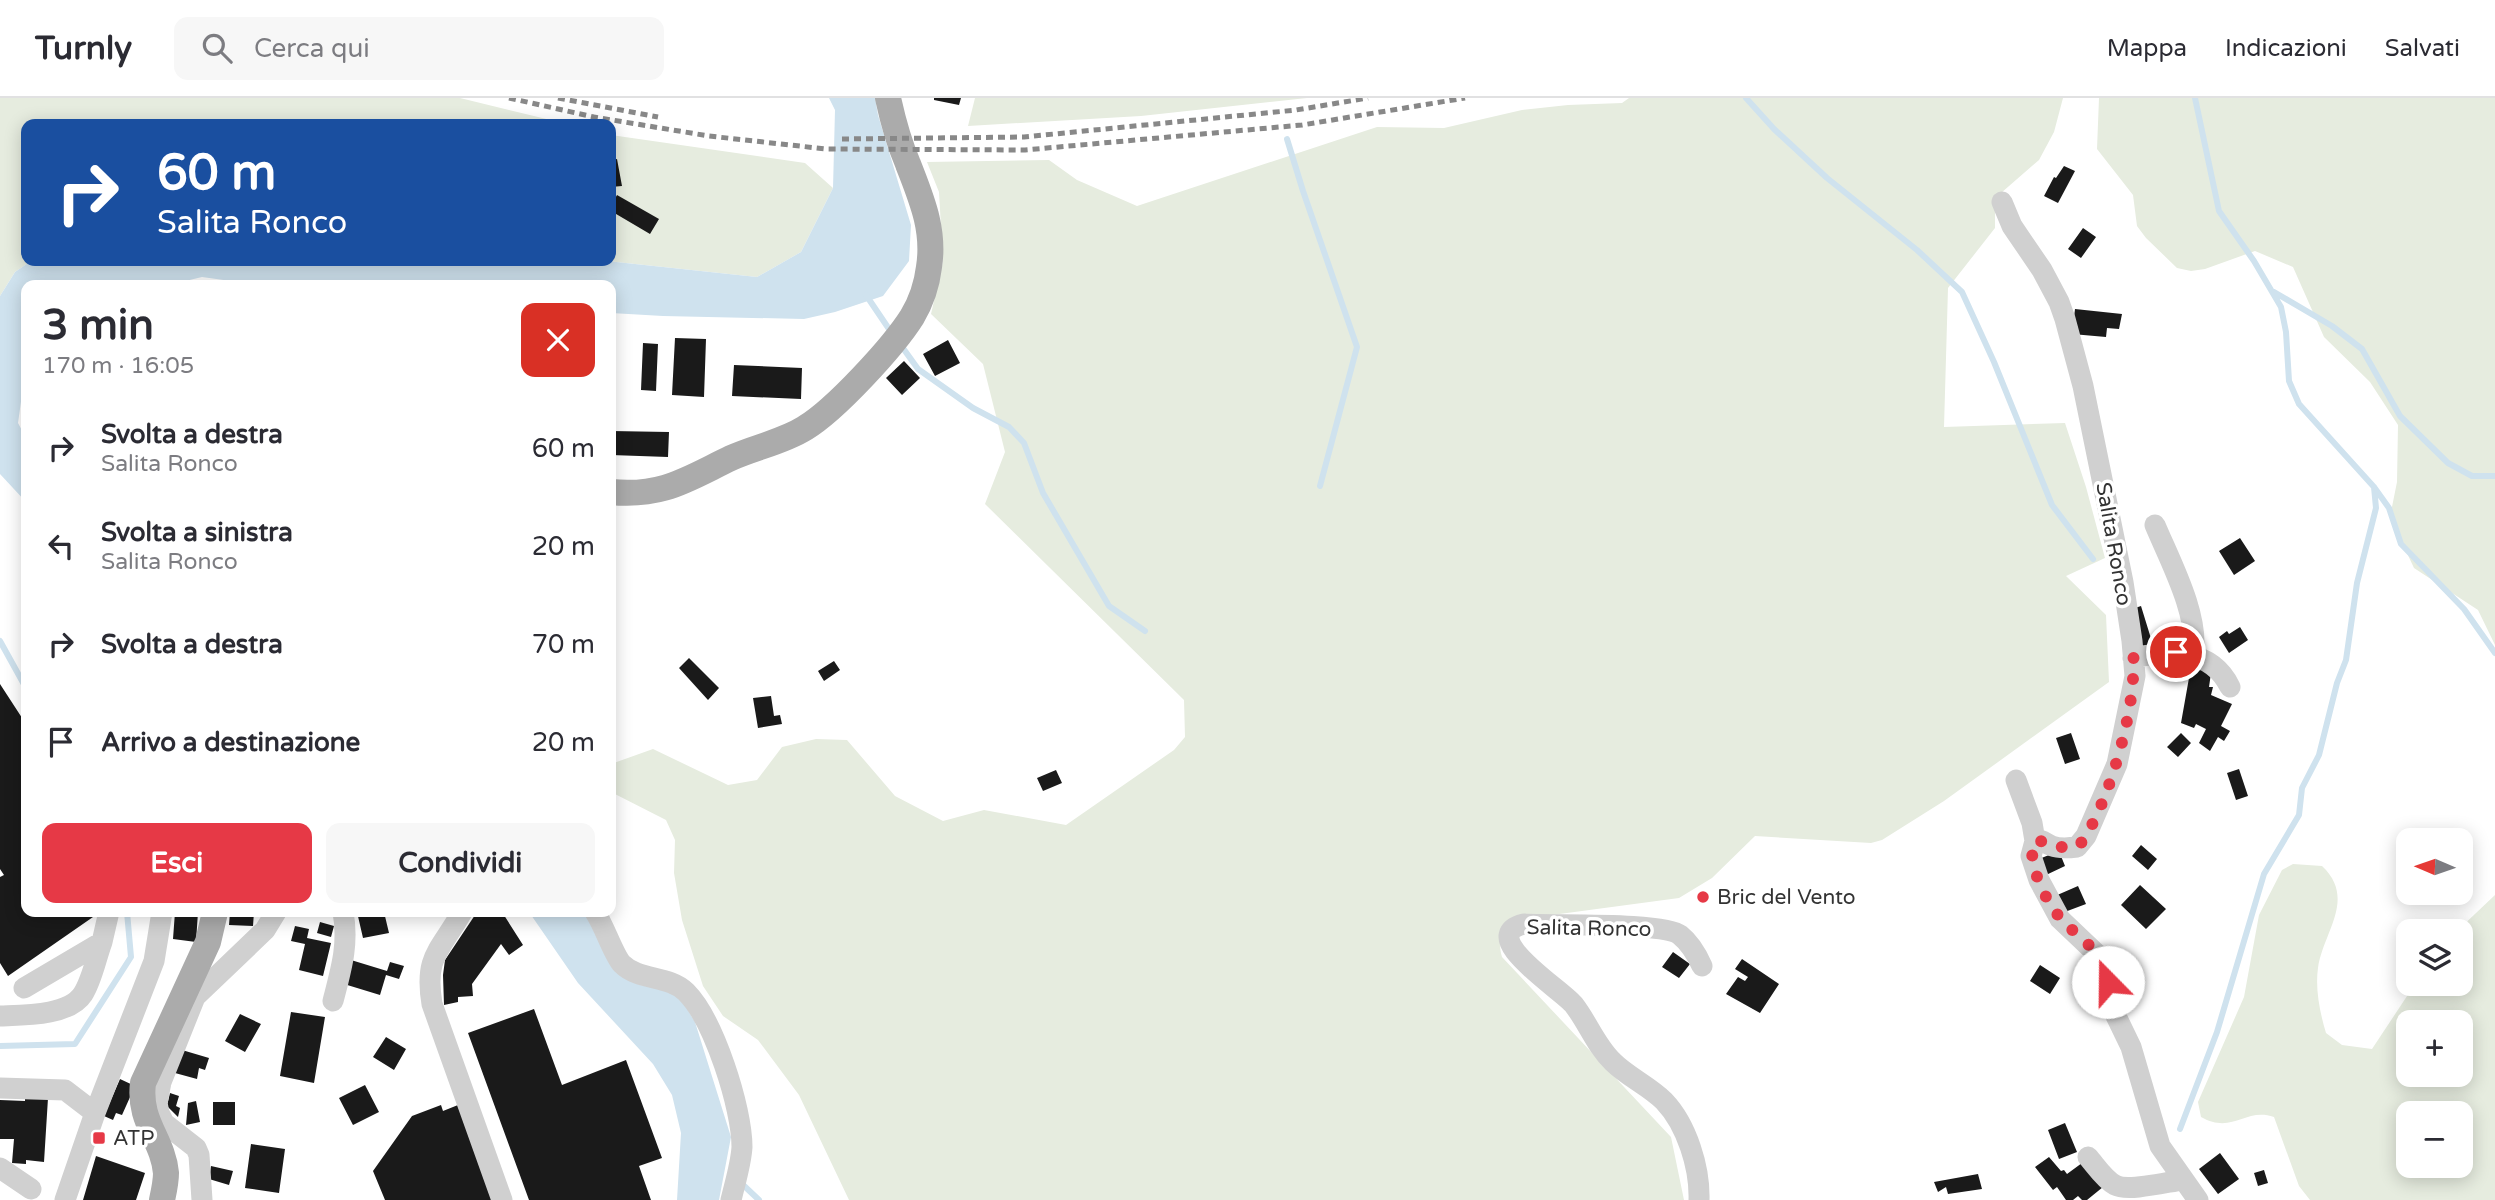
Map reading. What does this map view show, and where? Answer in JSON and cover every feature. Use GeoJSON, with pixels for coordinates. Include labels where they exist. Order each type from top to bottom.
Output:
{"type":"FeatureCollection","features":[{"type":"Feature","properties":{"kind":"main road"},"geometry":{"type":"LineString","coordinates":[[616,492],[639,494],[663,489],[805,429],[831,408],[913,316],[927,280],[930,232],[925,207],[893,122],[888,98]]}},
{"type":"Feature","properties":{"kind":"main road"},"geometry":{"type":"LineString","coordinates":[[162,1200],[166,1172],[144,1114],[141,1099],[143,1083],[153,1057],[190,995],[214,917]]}},
{"type":"Feature","properties":{"kind":"street","name":"Salita Ronco"},"geometry":{"type":"LineString","coordinates":[[2002,202],[2012,226],[2033,254],[2054,291],[2065,318],[2083,386],[2118,556],[2135,676],[2117,764],[2086,836],[2077,847],[2072,848],[2057,847],[2042,839],[2035,841]]}},
{"type":"Feature","properties":{"kind":"street"},"geometry":{"type":"LineString","coordinates":[[2155,525],[2173,567],[2191,621],[2195,641],[2193,655]]}},
{"type":"Feature","properties":{"kind":"street"},"geometry":{"type":"LineString","coordinates":[[2133,658],[2156,653],[2193,655],[2211,662],[2225,676],[2230,687]]}},
{"type":"Feature","properties":{"kind":"street"},"geometry":{"type":"LineString","coordinates":[[2016,780],[2032,823],[2035,841],[2031,856],[2039,880],[2060,919],[2097,953],[2102,962],[2116,1016],[2132,1047],[2155,1133],[2167,1160],[2198,1200]]}},
{"type":"Feature","properties":{"kind":"street"},"geometry":{"type":"LineString","coordinates":[[0,1016],[36,1015],[69,1006],[83,995],[108,917]]}},
{"type":"Feature","properties":{"kind":"street"},"geometry":{"type":"LineString","coordinates":[[65,1200],[153,961],[161,917]]}},
{"type":"Feature","properties":{"kind":"street"},"geometry":{"type":"LineString","coordinates":[[202,1200],[199,1154],[196,1148],[164,1123],[157,1103],[161,1083],[190,995],[265,930],[273,917]]}},
{"type":"Feature","properties":{"kind":"street"},"geometry":{"type":"LineString","coordinates":[[333,1001],[346,949],[344,917]]}},
{"type":"Feature","properties":{"kind":"street"},"geometry":{"type":"LineString","coordinates":[[459,917],[432,961],[428,983],[432,1004],[502,1200]]}},
{"type":"Feature","properties":{"kind":"street"},"geometry":{"type":"LineString","coordinates":[[599,917],[621,964],[634,972],[683,989],[699,1007],[715,1041],[740,1122],[742,1149],[731,1200]]}},
{"type":"Feature","properties":{"kind":"street","name":"Salita Ronco"},"geometry":{"type":"LineString","coordinates":[[1699,1200],[1698,1171],[1694,1156],[1670,1108],[1608,1058],[1572,1002],[1514,952],[1509,940],[1514,928],[1524,924],[1636,926],[1666,930],[1679,934],[1695,952],[1702,966]]}},
{"type":"Feature","properties":{"kind":"street"},"geometry":{"type":"LineString","coordinates":[[24,988],[102,942]]}},
{"type":"Feature","properties":{"kind":"street"},"geometry":{"type":"LineString","coordinates":[[0,1088],[65,1090],[95,1113]]}},
{"type":"Feature","properties":{"kind":"street"},"geometry":{"type":"LineString","coordinates":[[2088,1157],[2119,1187],[2182,1180]]}},
{"type":"Feature","properties":{"kind":"street"},"geometry":{"type":"LineString","coordinates":[[0,1168],[31,1189]]}},
{"type":"Feature","properties":{"kind":"shaded area"},"geometry":{"type":"Polygon","coordinates":[[[0,98],[460,98],[546,119],[21,119],[21,266],[24,266],[15,272],[0,296],[0,98]]]}},
{"type":"Feature","properties":{"kind":"shaded area"},"geometry":{"type":"Polygon","coordinates":[[[975,98],[1307,98],[1141,116],[968,126],[975,98]]]}},
{"type":"Feature","properties":{"kind":"shaded area"},"geometry":{"type":"Polygon","coordinates":[[[1629,98],[2063,98],[2054,132],[2039,160],[2001,193],[1995,210],[1995,228],[1948,288],[1944,427],[2065,423],[2105,558],[2066,576],[2106,615],[2109,682],[1944,801],[1882,840],[1871,843],[1755,836],[1712,878],[1679,898],[1515,920],[1507,929],[1500,941],[1502,957],[1671,1137],[1684,1200],[849,1200],[799,1095],[758,1040],[723,1016],[703,986],[682,920],[674,873],[675,840],[666,820],[616,795],[616,762],[653,749],[728,785],[757,780],[782,747],[816,739],[847,740],[895,796],[943,821],[984,810],[1066,825],[1174,750],[1185,737],[1184,700],[985,504],[1005,452],[983,364],[931,314],[943,262],[939,192],[927,162],[1049,160],[1077,180],[1137,206],[1377,127],[1444,128],[1522,110],[1622,103],[1629,98]]]}},
{"type":"Feature","properties":{"kind":"shaded area"},"geometry":{"type":"Polygon","coordinates":[[[2099,98],[2495,98],[2495,645],[2478,610],[2414,568],[2390,517],[2397,482],[2398,425],[2370,382],[2324,337],[2293,267],[2255,251],[2205,269],[2191,271],[2177,268],[2137,226],[2133,195],[2097,149],[2099,98]]]}},
{"type":"Feature","properties":{"kind":"shaded area"},"geometry":{"type":"Polygon","coordinates":[[[616,136],[805,163],[833,188],[801,252],[757,277],[616,262],[616,136]]]}},
{"type":"Feature","properties":{"kind":"shaded area"},"geometry":{"type":"Polygon","coordinates":[[[2293,864],[2322,866],[2332,878],[2337,891],[2335,916],[2321,955],[2317,976],[2326,1033],[2342,1045],[2372,1049],[2396,1013],[2396,1087],[2473,1087],[2473,1010],[2398,1010],[2407,996],[2473,996],[2473,919],[2470,919],[2495,895],[2495,1200],[2310,1200],[2299,1186],[2274,1117],[2255,1115],[2222,1123],[2201,1117],[2198,1102],[2244,997],[2259,915],[2282,870],[2293,864]]]}},
{"type":"Feature","properties":{"kind":"water"},"geometry":{"type":"Polygon","coordinates":[[[829,98],[875,98],[911,225],[909,261],[883,296],[804,319],[616,313],[616,280],[223,280],[202,277],[190,280],[21,280],[21,402],[18,423],[21,429],[21,497],[0,474],[0,296],[15,272],[24,266],[616,266],[616,262],[757,277],[801,252],[833,188],[835,110],[829,98]]]}},
{"type":"Feature","properties":{"kind":"water"},"geometry":{"type":"Polygon","coordinates":[[[532,917],[587,917],[616,969],[640,985],[657,987],[680,997],[695,1022],[731,1137],[719,1200],[677,1200],[681,1133],[672,1095],[653,1064],[578,983],[532,917]]]}},
{"type":"Feature","properties":{"kind":"building"},"geometry":{"type":"Polygon","coordinates":[[[934,98],[961,98],[959,105],[934,98]]]}},
{"type":"Feature","properties":{"kind":"building"},"geometry":{"type":"Polygon","coordinates":[[[617,159],[622,186],[616,187],[617,159]]]}},
{"type":"Feature","properties":{"kind":"building"},"geometry":{"type":"Polygon","coordinates":[[[2064,166],[2075,171],[2058,203],[2044,196],[2054,177],[2056,178],[2064,166]]]}},
{"type":"Feature","properties":{"kind":"building"},"geometry":{"type":"Polygon","coordinates":[[[616,197],[659,219],[650,234],[616,214],[616,197]]]}},
{"type":"Feature","properties":{"kind":"building"},"geometry":{"type":"Polygon","coordinates":[[[2083,228],[2096,237],[2081,258],[2068,249],[2083,228]]]}},
{"type":"Feature","properties":{"kind":"building"},"geometry":{"type":"Polygon","coordinates":[[[2075,309],[2122,314],[2119,329],[2107,328],[2106,337],[2072,334],[2075,309]]]}},
{"type":"Feature","properties":{"kind":"building"},"geometry":{"type":"Polygon","coordinates":[[[675,338],[706,339],[704,397],[672,395],[675,338]]]}},
{"type":"Feature","properties":{"kind":"building"},"geometry":{"type":"Polygon","coordinates":[[[948,340],[960,363],[935,376],[923,354],[948,340]]]}},
{"type":"Feature","properties":{"kind":"building"},"geometry":{"type":"Polygon","coordinates":[[[643,343],[658,344],[656,391],[641,390],[643,343]]]}},
{"type":"Feature","properties":{"kind":"building"},"geometry":{"type":"Polygon","coordinates":[[[904,361],[920,378],[902,395],[886,378],[904,361]]]}},
{"type":"Feature","properties":{"kind":"building"},"geometry":{"type":"Polygon","coordinates":[[[734,365],[802,368],[801,399],[732,396],[734,365]]]}},
{"type":"Feature","properties":{"kind":"building"},"geometry":{"type":"Polygon","coordinates":[[[616,431],[669,432],[668,457],[616,455],[616,431]]]}},
{"type":"Feature","properties":{"kind":"building"},"geometry":{"type":"Polygon","coordinates":[[[2240,538],[2255,561],[2234,575],[2219,551],[2240,538]]]}},
{"type":"Feature","properties":{"kind":"building"},"geometry":{"type":"Polygon","coordinates":[[[2141,606],[2153,645],[2141,649],[2129,610],[2141,606]]]}},
{"type":"Feature","properties":{"kind":"building"},"geometry":{"type":"Polygon","coordinates":[[[2240,627],[2248,640],[2229,653],[2219,637],[2240,627]]]}},
{"type":"Feature","properties":{"kind":"building"},"geometry":{"type":"Polygon","coordinates":[[[689,658],[719,688],[708,700],[679,668],[689,658]]]}},
{"type":"Feature","properties":{"kind":"building"},"geometry":{"type":"Polygon","coordinates":[[[834,661],[840,670],[824,681],[818,671],[834,661]]]}},
{"type":"Feature","properties":{"kind":"building"},"geometry":{"type":"Polygon","coordinates":[[[2192,661],[2212,666],[2209,687],[2213,687],[2211,695],[2232,704],[2221,726],[2230,731],[2224,741],[2218,737],[2210,751],[2199,743],[2206,729],[2196,724],[2194,728],[2181,723],[2192,661]]]}},
{"type":"Feature","properties":{"kind":"building"},"geometry":{"type":"Polygon","coordinates":[[[0,684],[21,716],[21,917],[93,917],[8,976],[0,963],[0,877],[4,875],[0,869],[0,684]]]}},
{"type":"Feature","properties":{"kind":"building"},"geometry":{"type":"Polygon","coordinates":[[[771,696],[774,716],[780,715],[782,724],[758,728],[753,698],[771,696]]]}},
{"type":"Feature","properties":{"kind":"building"},"geometry":{"type":"Polygon","coordinates":[[[2071,733],[2080,759],[2065,764],[2056,738],[2071,733]]]}},
{"type":"Feature","properties":{"kind":"building"},"geometry":{"type":"Polygon","coordinates":[[[2181,733],[2191,743],[2178,757],[2167,747],[2181,733]]]}},
{"type":"Feature","properties":{"kind":"building"},"geometry":{"type":"Polygon","coordinates":[[[2239,769],[2248,796],[2236,800],[2227,773],[2239,769]]]}},
{"type":"Feature","properties":{"kind":"building"},"geometry":{"type":"Polygon","coordinates":[[[1056,770],[1062,783],[1043,791],[1037,778],[1056,770]]]}},
{"type":"Feature","properties":{"kind":"building"},"geometry":{"type":"Polygon","coordinates":[[[2141,845],[2157,859],[2148,870],[2132,856],[2141,845]]]}},
{"type":"Feature","properties":{"kind":"building"},"geometry":{"type":"Polygon","coordinates":[[[2059,851],[2065,866],[2046,875],[2039,859],[2059,851]]]}},
{"type":"Feature","properties":{"kind":"building"},"geometry":{"type":"Polygon","coordinates":[[[2140,885],[2166,909],[2146,929],[2121,905],[2140,885]]]}},
{"type":"Feature","properties":{"kind":"building"},"geometry":{"type":"Polygon","coordinates":[[[2078,886],[2086,904],[2062,913],[2055,896],[2078,886]]]}},
{"type":"Feature","properties":{"kind":"building"},"geometry":{"type":"Polygon","coordinates":[[[175,917],[198,917],[196,942],[173,939],[175,917]]]}},
{"type":"Feature","properties":{"kind":"building"},"geometry":{"type":"Polygon","coordinates":[[[230,917],[254,917],[253,926],[229,925],[230,917]]]}},
{"type":"Feature","properties":{"kind":"building"},"geometry":{"type":"Polygon","coordinates":[[[358,917],[385,917],[389,933],[363,938],[358,917]]]}},
{"type":"Feature","properties":{"kind":"building"},"geometry":{"type":"Polygon","coordinates":[[[474,917],[505,917],[523,945],[509,955],[501,944],[472,984],[473,996],[458,997],[458,1002],[444,1005],[445,960],[474,917]]]}},
{"type":"Feature","properties":{"kind":"building"},"geometry":{"type":"Polygon","coordinates":[[[320,922],[334,926],[331,937],[317,933],[320,922]]]}},
{"type":"Feature","properties":{"kind":"building"},"geometry":{"type":"Polygon","coordinates":[[[295,926],[309,929],[307,938],[331,943],[323,976],[299,970],[305,944],[291,941],[295,926]]]}},
{"type":"Feature","properties":{"kind":"building"},"geometry":{"type":"Polygon","coordinates":[[[1673,952],[1690,964],[1679,978],[1662,967],[1673,952]]]}},
{"type":"Feature","properties":{"kind":"building"},"geometry":{"type":"Polygon","coordinates":[[[1742,959],[1779,984],[1760,1013],[1726,994],[1738,977],[1745,981],[1748,977],[1735,969],[1742,959]]]}},
{"type":"Feature","properties":{"kind":"building"},"geometry":{"type":"Polygon","coordinates":[[[351,960],[387,971],[390,962],[404,966],[399,979],[386,975],[380,995],[344,984],[351,960]]]}},
{"type":"Feature","properties":{"kind":"building"},"geometry":{"type":"Polygon","coordinates":[[[2040,965],[2060,978],[2050,994],[2030,981],[2040,965]]]}},
{"type":"Feature","properties":{"kind":"building"},"geometry":{"type":"Polygon","coordinates":[[[534,1009],[562,1085],[626,1060],[662,1158],[639,1166],[651,1200],[529,1200],[468,1033],[534,1009]]]}},
{"type":"Feature","properties":{"kind":"building"},"geometry":{"type":"Polygon","coordinates":[[[291,1012],[325,1017],[314,1083],[280,1076],[291,1012]]]}},
{"type":"Feature","properties":{"kind":"building"},"geometry":{"type":"Polygon","coordinates":[[[240,1014],[261,1024],[245,1052],[225,1041],[240,1014]]]}},
{"type":"Feature","properties":{"kind":"building"},"geometry":{"type":"Polygon","coordinates":[[[386,1037],[406,1049],[394,1070],[373,1057],[386,1037]]]}},
{"type":"Feature","properties":{"kind":"building"},"geometry":{"type":"Polygon","coordinates":[[[182,1050],[209,1058],[205,1070],[199,1068],[197,1079],[175,1073],[182,1050]]]}},
{"type":"Feature","properties":{"kind":"building"},"geometry":{"type":"Polygon","coordinates":[[[120,1079],[135,1086],[122,1115],[116,1113],[113,1120],[104,1116],[120,1079]]]}},
{"type":"Feature","properties":{"kind":"building"},"geometry":{"type":"Polygon","coordinates":[[[365,1085],[379,1112],[353,1125],[339,1098],[365,1085]]]}},
{"type":"Feature","properties":{"kind":"building"},"geometry":{"type":"Polygon","coordinates":[[[170,1093],[179,1096],[176,1106],[180,1108],[178,1117],[167,1106],[170,1093]]]}},
{"type":"Feature","properties":{"kind":"building"},"geometry":{"type":"Polygon","coordinates":[[[25,1097],[48,1098],[44,1162],[26,1160],[26,1164],[12,1163],[14,1139],[0,1139],[0,1100],[25,1101],[25,1097]]]}},
{"type":"Feature","properties":{"kind":"building"},"geometry":{"type":"Polygon","coordinates":[[[196,1101],[200,1122],[186,1125],[188,1103],[196,1101]]]}},
{"type":"Feature","properties":{"kind":"building"},"geometry":{"type":"Polygon","coordinates":[[[213,1102],[235,1102],[235,1125],[213,1125],[213,1102]]]}},
{"type":"Feature","properties":{"kind":"building"},"geometry":{"type":"Polygon","coordinates":[[[441,1105],[443,1111],[458,1105],[498,1200],[385,1200],[373,1171],[412,1116],[441,1105]]]}},
{"type":"Feature","properties":{"kind":"building"},"geometry":{"type":"Polygon","coordinates":[[[2065,1123],[2077,1152],[2059,1159],[2048,1130],[2065,1123]]]}},
{"type":"Feature","properties":{"kind":"building"},"geometry":{"type":"Polygon","coordinates":[[[251,1144],[285,1149],[279,1193],[245,1188],[251,1144]]]}},
{"type":"Feature","properties":{"kind":"building"},"geometry":{"type":"Polygon","coordinates":[[[2220,1153],[2239,1179],[2218,1194],[2199,1169],[2220,1153]]]}},
{"type":"Feature","properties":{"kind":"building"},"geometry":{"type":"Polygon","coordinates":[[[96,1156],[145,1173],[136,1200],[83,1200],[96,1156]]]}},
{"type":"Feature","properties":{"kind":"building"},"geometry":{"type":"Polygon","coordinates":[[[2049,1157],[2067,1174],[2082,1163],[2103,1187],[2087,1200],[2078,1196],[2073,1200],[2066,1200],[2057,1187],[2053,1190],[2035,1167],[2049,1157]]]}},
{"type":"Feature","properties":{"kind":"building"},"geometry":{"type":"Polygon","coordinates":[[[211,1166],[233,1171],[229,1185],[209,1179],[211,1166]]]}},
{"type":"Feature","properties":{"kind":"building"},"geometry":{"type":"Polygon","coordinates":[[[2264,1170],[2268,1183],[2258,1186],[2254,1173],[2264,1170]]]}},
{"type":"Feature","properties":{"kind":"building"},"geometry":{"type":"Polygon","coordinates":[[[1978,1174],[1982,1189],[1948,1194],[1946,1187],[1938,1192],[1934,1182],[1978,1174]]]}},
{"type":"Feature","properties":{"kind":"waterway"},"geometry":{"type":"LineString","coordinates":[[1746,98],[1774,129],[1827,178],[1917,250],[1962,292],[1994,362],[2052,505],[2093,559]]}},
{"type":"Feature","properties":{"kind":"waterway"},"geometry":{"type":"LineString","coordinates":[[2195,98],[2219,211],[2254,261],[2281,307],[2286,332],[2289,381],[2299,404],[2374,487],[2389,508],[2401,544],[2464,609],[2495,653]]}},
{"type":"Feature","properties":{"kind":"waterway"},"geometry":{"type":"LineString","coordinates":[[1287,139],[1357,347],[1320,486]]}},
{"type":"Feature","properties":{"kind":"waterway"},"geometry":{"type":"LineString","coordinates":[[2274,292],[2332,326],[2362,349],[2400,416],[2448,463],[2472,476],[2495,476]]}},
{"type":"Feature","properties":{"kind":"waterway"},"geometry":{"type":"LineString","coordinates":[[866,295],[891,332]]}},
{"type":"Feature","properties":{"kind":"waterway"},"geometry":{"type":"LineString","coordinates":[[900,344],[918,369],[973,408],[1009,427],[1024,443],[1043,493],[1109,606],[1145,631]]}},
{"type":"Feature","properties":{"kind":"waterway"},"geometry":{"type":"LineString","coordinates":[[2180,1129],[2217,1032],[2264,874],[2299,815],[2302,788],[2319,755],[2337,683],[2346,660],[2357,583],[2376,508],[2374,487]]}},
{"type":"Feature","properties":{"kind":"waterway"},"geometry":{"type":"LineString","coordinates":[[0,641],[21,679]]}},
{"type":"Feature","properties":{"kind":"waterway"},"geometry":{"type":"LineString","coordinates":[[0,1046],[75,1044],[131,957],[127,917]]}},
{"type":"Feature","properties":{"kind":"waterway"},"geometry":{"type":"LineString","coordinates":[[740,1182],[759,1200]]}},
{"type":"Feature","properties":{"kind":"railway"},"geometry":{"type":"LineString","coordinates":[[509,98],[606,119]]}},
{"type":"Feature","properties":{"kind":"railway"},"geometry":{"type":"LineString","coordinates":[[558,98],[658,117]]}},
{"type":"Feature","properties":{"kind":"railway"},"geometry":{"type":"LineString","coordinates":[[842,139],[1024,137],[1296,110],[1368,98]]}},
{"type":"Feature","properties":{"kind":"railway"},"geometry":{"type":"LineString","coordinates":[[616,121],[709,136],[826,149],[1025,150],[1302,125],[1465,98]]}},
{"type":"Feature","properties":{"kind":"place","name":"Bric del Vento"},"geometry":{"type":"Point","coordinates":[1703,897]}},
{"type":"Feature","properties":{"kind":"place","name":"ATP"},"geometry":{"type":"Point","coordinates":[99,1138]}},
{"type":"Feature","properties":{"kind":"route"},"geometry":{"type":"LineString","coordinates":[[2108,982],[2097,953],[2060,919],[2051,906],[2039,880],[2031,848],[2035,841],[2042,839],[2052,846],[2062,848],[2077,847],[2081,843],[2117,764],[2135,676],[2133,658],[2176,652]]}}]}
